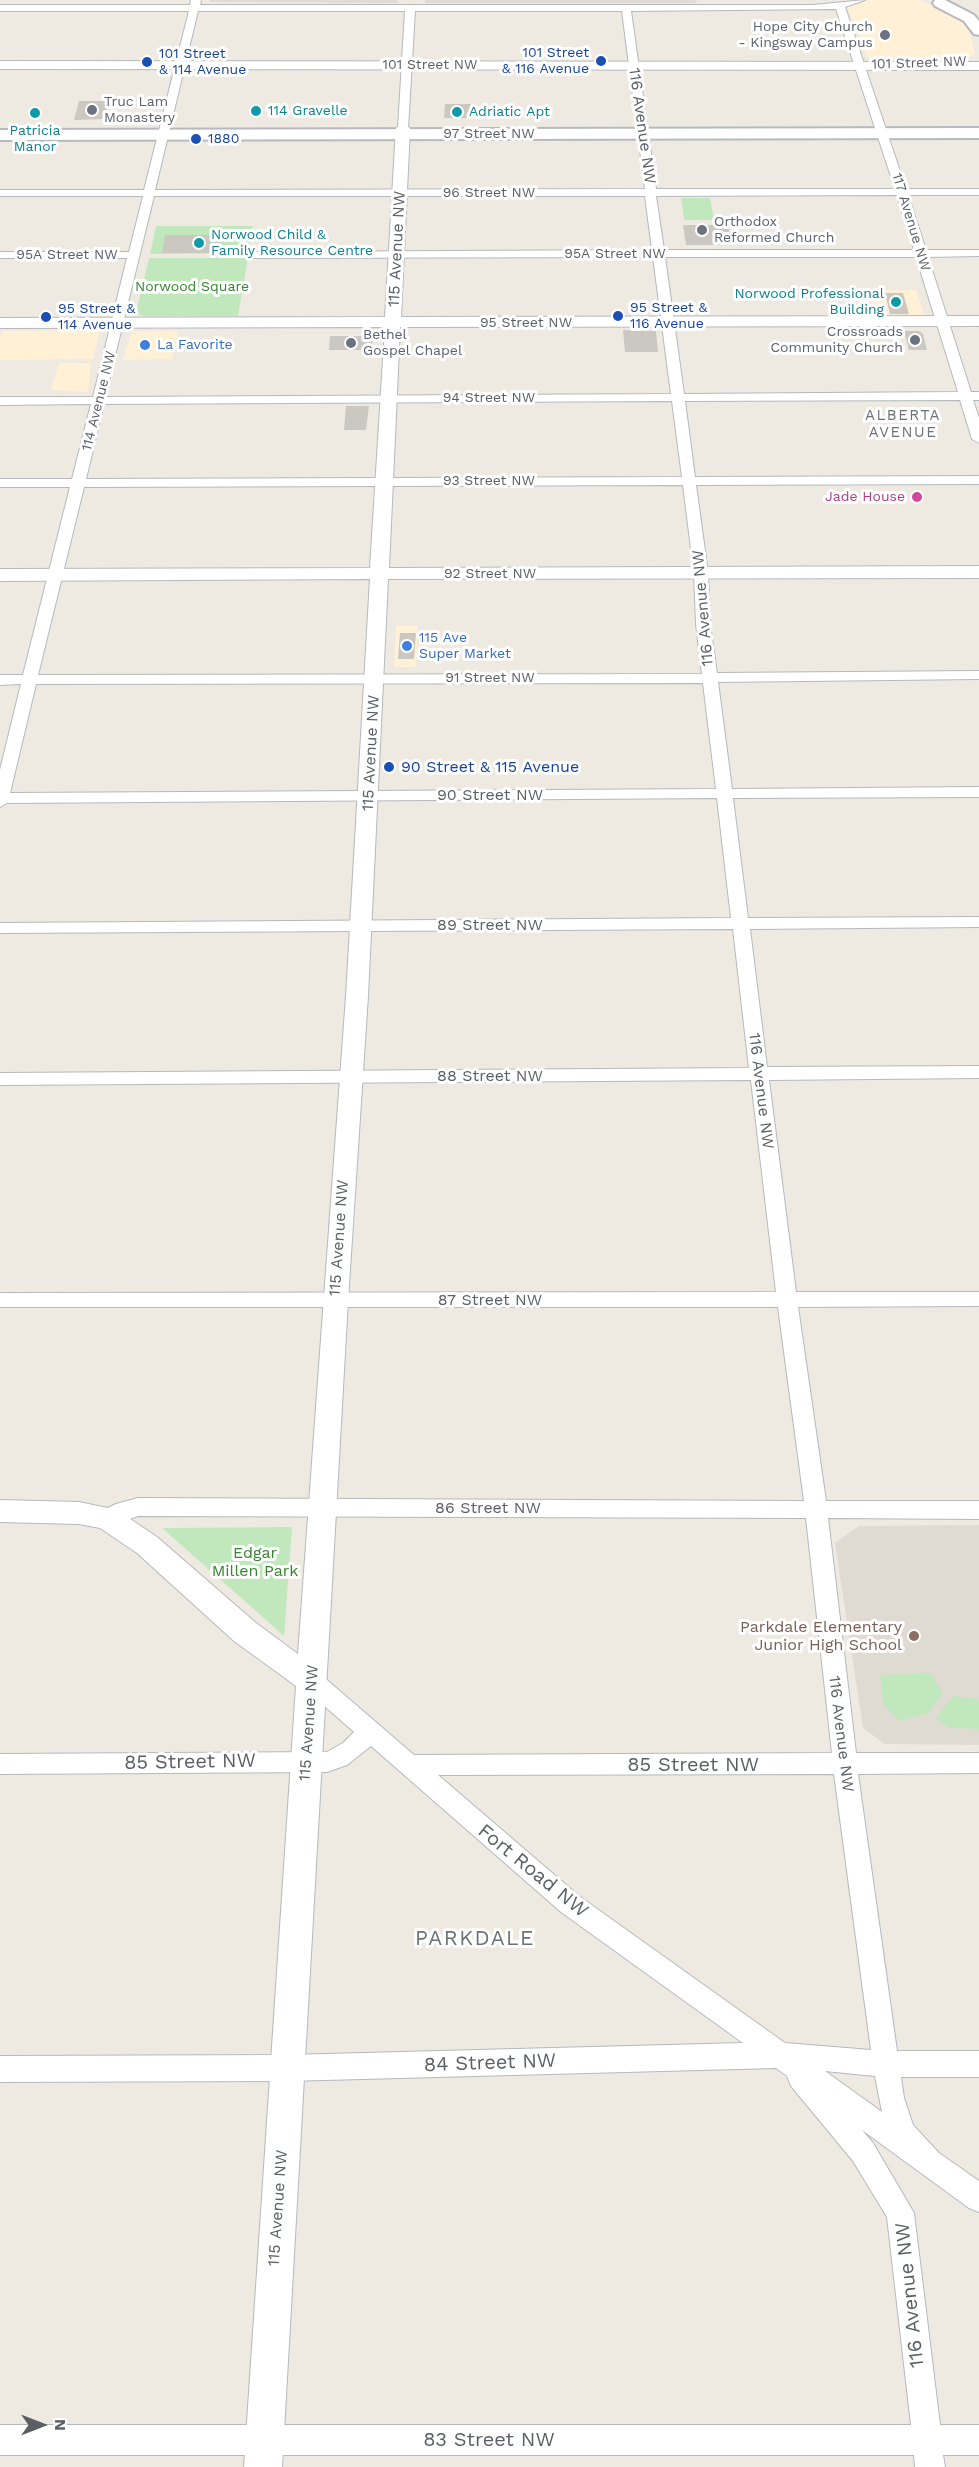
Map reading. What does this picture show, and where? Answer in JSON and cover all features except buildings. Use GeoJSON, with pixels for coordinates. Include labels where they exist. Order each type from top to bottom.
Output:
{"type":"FeatureCollection","features":[{"type":"Feature","properties":{"kind":"main road"},"geometry":{"type":"LineString","coordinates":[[937,1],[979,12]]}},
{"type":"Feature","properties":{"kind":"main road"},"geometry":{"type":"LineString","coordinates":[[937,1],[969,18],[979,28]]}},
{"type":"Feature","properties":{"kind":"main road","name":"97 Street NW"},"geometry":{"type":"LineString","coordinates":[[882,130],[979,126]]}},
{"type":"Feature","properties":{"kind":"main road","name":"97 Street NW"},"geometry":{"type":"LineString","coordinates":[[0,128],[164,132]]}},
{"type":"Feature","properties":{"kind":"main road","name":"97 Street NW"},"geometry":{"type":"LineString","coordinates":[[0,135],[164,132],[882,130],[979,133]]}},
{"type":"Feature","properties":{"kind":"street"},"geometry":{"type":"LineString","coordinates":[[699,8],[709,0]]}},
{"type":"Feature","properties":{"kind":"street"},"geometry":{"type":"LineString","coordinates":[[750,0],[768,8]]}},
{"type":"Feature","properties":{"kind":"street"},"geometry":{"type":"LineString","coordinates":[[0,8],[195,4],[410,8],[768,8],[840,6],[860,0]]}},
{"type":"Feature","properties":{"kind":"street","name":"114 Avenue NW"},"geometry":{"type":"LineString","coordinates":[[0,799],[195,4]]}},
{"type":"Feature","properties":{"kind":"street","name":"117 Avenue NW"},"geometry":{"type":"LineString","coordinates":[[840,6],[943,321],[973,396],[979,439]]}},
{"type":"Feature","properties":{"kind":"street","name":"115 Avenue NW"},"geometry":{"type":"LineString","coordinates":[[263,2454],[369,796],[410,8]]}},
{"type":"Feature","properties":{"kind":"street","name":"116 Avenue NW"},"geometry":{"type":"LineString","coordinates":[[626,8],[701,573],[703,624],[787,1300],[816,1508],[863,1908],[888,2064],[891,2098],[902,2133],[929,2161]]}},
{"type":"Feature","properties":{"kind":"street","name":"101 Street NW"},"geometry":{"type":"LineString","coordinates":[[859,65],[961,63],[979,60]]}},
{"type":"Feature","properties":{"kind":"street","name":"101 Street NW"},"geometry":{"type":"LineString","coordinates":[[0,65],[979,66]]}},
{"type":"Feature","properties":{"kind":"street","name":"96 Street NW"},"geometry":{"type":"LineString","coordinates":[[0,193],[979,192]]}},
{"type":"Feature","properties":{"kind":"street","name":"95A Street NW"},"geometry":{"type":"LineString","coordinates":[[252,255],[979,253]]}},
{"type":"Feature","properties":{"kind":"street","name":"95A Street NW"},"geometry":{"type":"LineString","coordinates":[[0,255],[134,255]]}},
{"type":"Feature","properties":{"kind":"street","name":"95 Street NW"},"geometry":{"type":"LineString","coordinates":[[0,323],[979,321]]}},
{"type":"Feature","properties":{"kind":"street","name":"94 Street NW"},"geometry":{"type":"LineString","coordinates":[[0,401],[973,396]]}},
{"type":"Feature","properties":{"kind":"street","name":"93 Street NW"},"geometry":{"type":"LineString","coordinates":[[0,483],[979,480]]}},
{"type":"Feature","properties":{"kind":"street","name":"92 Street NW"},"geometry":{"type":"LineString","coordinates":[[0,575],[979,572]]}},
{"type":"Feature","properties":{"kind":"street","name":"91 Street NW"},"geometry":{"type":"LineString","coordinates":[[0,680],[979,675]]}},
{"type":"Feature","properties":{"kind":"street","name":"90 Street NW"},"geometry":{"type":"LineString","coordinates":[[0,799],[979,792]]}},
{"type":"Feature","properties":{"kind":"street","name":"89 Street NW"},"geometry":{"type":"LineString","coordinates":[[0,928],[979,922]]}},
{"type":"Feature","properties":{"kind":"street","name":"88 Street NW"},"geometry":{"type":"LineString","coordinates":[[0,1079],[979,1072]]}},
{"type":"Feature","properties":{"kind":"street","name":"87 Street NW"},"geometry":{"type":"LineString","coordinates":[[0,1300],[979,1299]]}},
{"type":"Feature","properties":{"kind":"street","name":"86 Street NW"},"geometry":{"type":"LineString","coordinates":[[0,1511],[79,1513],[107,1518],[124,1510],[138,1507],[979,1510]]}},
{"type":"Feature","properties":{"kind":"street","name":"Fort Road NW"},"geometry":{"type":"LineString","coordinates":[[107,1518],[147,1545],[245,1632],[312,1681],[570,1904],[979,2198]]}},
{"type":"Feature","properties":{"kind":"street","name":"85 Street NW"},"geometry":{"type":"LineString","coordinates":[[0,1764],[327,1762],[339,1758],[369,1732]]}},
{"type":"Feature","properties":{"kind":"street","name":"85 Street NW"},"geometry":{"type":"LineString","coordinates":[[408,1766],[979,1763]]}},
{"type":"Feature","properties":{"kind":"street","name":"116 Avenue NW"},"geometry":{"type":"LineString","coordinates":[[781,2055],[863,2152],[900,2213],[928,2454]]}},
{"type":"Feature","properties":{"kind":"street","name":"84 Street NW"},"geometry":{"type":"LineString","coordinates":[[0,2069],[287,2068],[781,2055],[888,2064],[979,2064]]}},
{"type":"Feature","properties":{"kind":"street","name":"83 Street NW"},"geometry":{"type":"LineString","coordinates":[[0,2440],[263,2454],[928,2454],[979,2440]]}},
{"type":"Feature","properties":{"kind":"shaded area"},"geometry":{"type":"Polygon","coordinates":[[[210,0],[398,0],[398,3],[210,2],[210,0]]]}},
{"type":"Feature","properties":{"kind":"shaded area"},"geometry":{"type":"Polygon","coordinates":[[[425,0],[698,0],[694,3],[425,3],[425,0]]]}},
{"type":"Feature","properties":{"kind":"shaded area"},"geometry":{"type":"Polygon","coordinates":[[[870,0],[919,0],[966,19],[975,54],[963,60],[867,58],[847,5],[870,0]]]}},
{"type":"Feature","properties":{"kind":"shaded area"},"geometry":{"type":"Polygon","coordinates":[[[868,290],[916,290],[924,315],[875,314],[868,290]]]}},
{"type":"Feature","properties":{"kind":"shaded area"},"geometry":{"type":"Polygon","coordinates":[[[100,330],[93,359],[0,360],[0,339],[3,331],[100,330]]]}},
{"type":"Feature","properties":{"kind":"shaded area"},"geometry":{"type":"Polygon","coordinates":[[[132,331],[178,331],[172,359],[123,360],[132,331]]]}},
{"type":"Feature","properties":{"kind":"shaded area"},"geometry":{"type":"Polygon","coordinates":[[[59,363],[91,363],[88,392],[51,390],[59,363]]]}},
{"type":"Feature","properties":{"kind":"shaded area"},"geometry":{"type":"Polygon","coordinates":[[[396,626],[418,626],[416,667],[394,667],[396,626]]]}},
{"type":"Feature","properties":{"kind":"shaded area","name":"Parkdale Elementary Junior High School"},"geometry":{"type":"Polygon","coordinates":[[[979,1525],[979,1745],[885,1744],[863,1728],[835,1543],[859,1526],[979,1525]]]}},
{"type":"Feature","properties":{"kind":"green space"},"geometry":{"type":"Polygon","coordinates":[[[681,198],[710,198],[714,220],[684,220],[681,198]]]}},
{"type":"Feature","properties":{"kind":"green space","name":"Norwood Square"},"geometry":{"type":"Polygon","coordinates":[[[156,226],[253,226],[248,253],[150,254],[156,226]]]}},
{"type":"Feature","properties":{"kind":"green space","name":"Norwood Square"},"geometry":{"type":"Polygon","coordinates":[[[149,258],[248,258],[238,316],[143,316],[136,313],[149,258]]]}},
{"type":"Feature","properties":{"kind":"green space","name":"Edgar Millen Park"},"geometry":{"type":"Polygon","coordinates":[[[292,1527],[284,1636],[162,1528],[292,1527]]]}},
{"type":"Feature","properties":{"kind":"green space"},"geometry":{"type":"Polygon","coordinates":[[[931,1673],[943,1694],[928,1713],[899,1721],[883,1703],[880,1675],[931,1673]]]}},
{"type":"Feature","properties":{"kind":"green space"},"geometry":{"type":"Polygon","coordinates":[[[953,1696],[979,1699],[979,1729],[950,1728],[935,1719],[953,1696]]]}},
{"type":"Feature","properties":{"kind":"place","name":"Hope City Church - Kingsway Campus"},"geometry":{"type":"Point","coordinates":[885,35]}},
{"type":"Feature","properties":{"kind":"place","name":"101 Street & 116 Avenue"},"geometry":{"type":"Point","coordinates":[601,61]}},
{"type":"Feature","properties":{"kind":"place","name":"101 Street & 114 Avenue"},"geometry":{"type":"Point","coordinates":[147,62]}},
{"type":"Feature","properties":{"kind":"place","name":"Truc Lam Monastery"},"geometry":{"type":"Point","coordinates":[92,110]}},
{"type":"Feature","properties":{"kind":"place","name":"114 Gravelle"},"geometry":{"type":"Point","coordinates":[256,111]}},
{"type":"Feature","properties":{"kind":"place","name":"Adriatic Apt"},"geometry":{"type":"Point","coordinates":[457,112]}},
{"type":"Feature","properties":{"kind":"place","name":"Patricia Manor"},"geometry":{"type":"Point","coordinates":[35,113]}},
{"type":"Feature","properties":{"kind":"place","name":"1880"},"geometry":{"type":"Point","coordinates":[196,139]}},
{"type":"Feature","properties":{"kind":"place","name":"Orthodox Reformed Church"},"geometry":{"type":"Point","coordinates":[702,230]}},
{"type":"Feature","properties":{"kind":"place","name":"Norwood Child & Family Resource Centre"},"geometry":{"type":"Point","coordinates":[199,243]}},
{"type":"Feature","properties":{"kind":"place","name":"Norwood Professional Building"},"geometry":{"type":"Point","coordinates":[896,302]}},
{"type":"Feature","properties":{"kind":"place","name":"95 Street & 116 Avenue"},"geometry":{"type":"Point","coordinates":[618,316]}},
{"type":"Feature","properties":{"kind":"place","name":"95 Street & 114 Avenue"},"geometry":{"type":"Point","coordinates":[46,317]}},
{"type":"Feature","properties":{"kind":"place","name":"Crossroads Community Church"},"geometry":{"type":"Point","coordinates":[915,340]}},
{"type":"Feature","properties":{"kind":"place","name":"Bethel Gospel Chapel"},"geometry":{"type":"Point","coordinates":[351,343]}},
{"type":"Feature","properties":{"kind":"place","name":"La Favorite"},"geometry":{"type":"Point","coordinates":[145,345]}},
{"type":"Feature","properties":{"kind":"place","name":"Jade House"},"geometry":{"type":"Point","coordinates":[917,497]}},
{"type":"Feature","properties":{"kind":"place","name":"115 Ave Super Market"},"geometry":{"type":"Point","coordinates":[407,646]}},
{"type":"Feature","properties":{"kind":"place","name":"90 Street & 115 Avenue"},"geometry":{"type":"Point","coordinates":[389,767]}},
{"type":"Feature","properties":{"kind":"place","name":"Parkdale Elementary Junior High School"},"geometry":{"type":"Point","coordinates":[914,1636]}},
{"type":"Feature","properties":{"kind":"district","name":"ALBERTA AVENUE"},"geometry":{"type":"Point","coordinates":[903,424]}},
{"type":"Feature","properties":{"kind":"district","name":"PARKDALE"},"geometry":{"type":"Point","coordinates":[475,1939]}}]}
